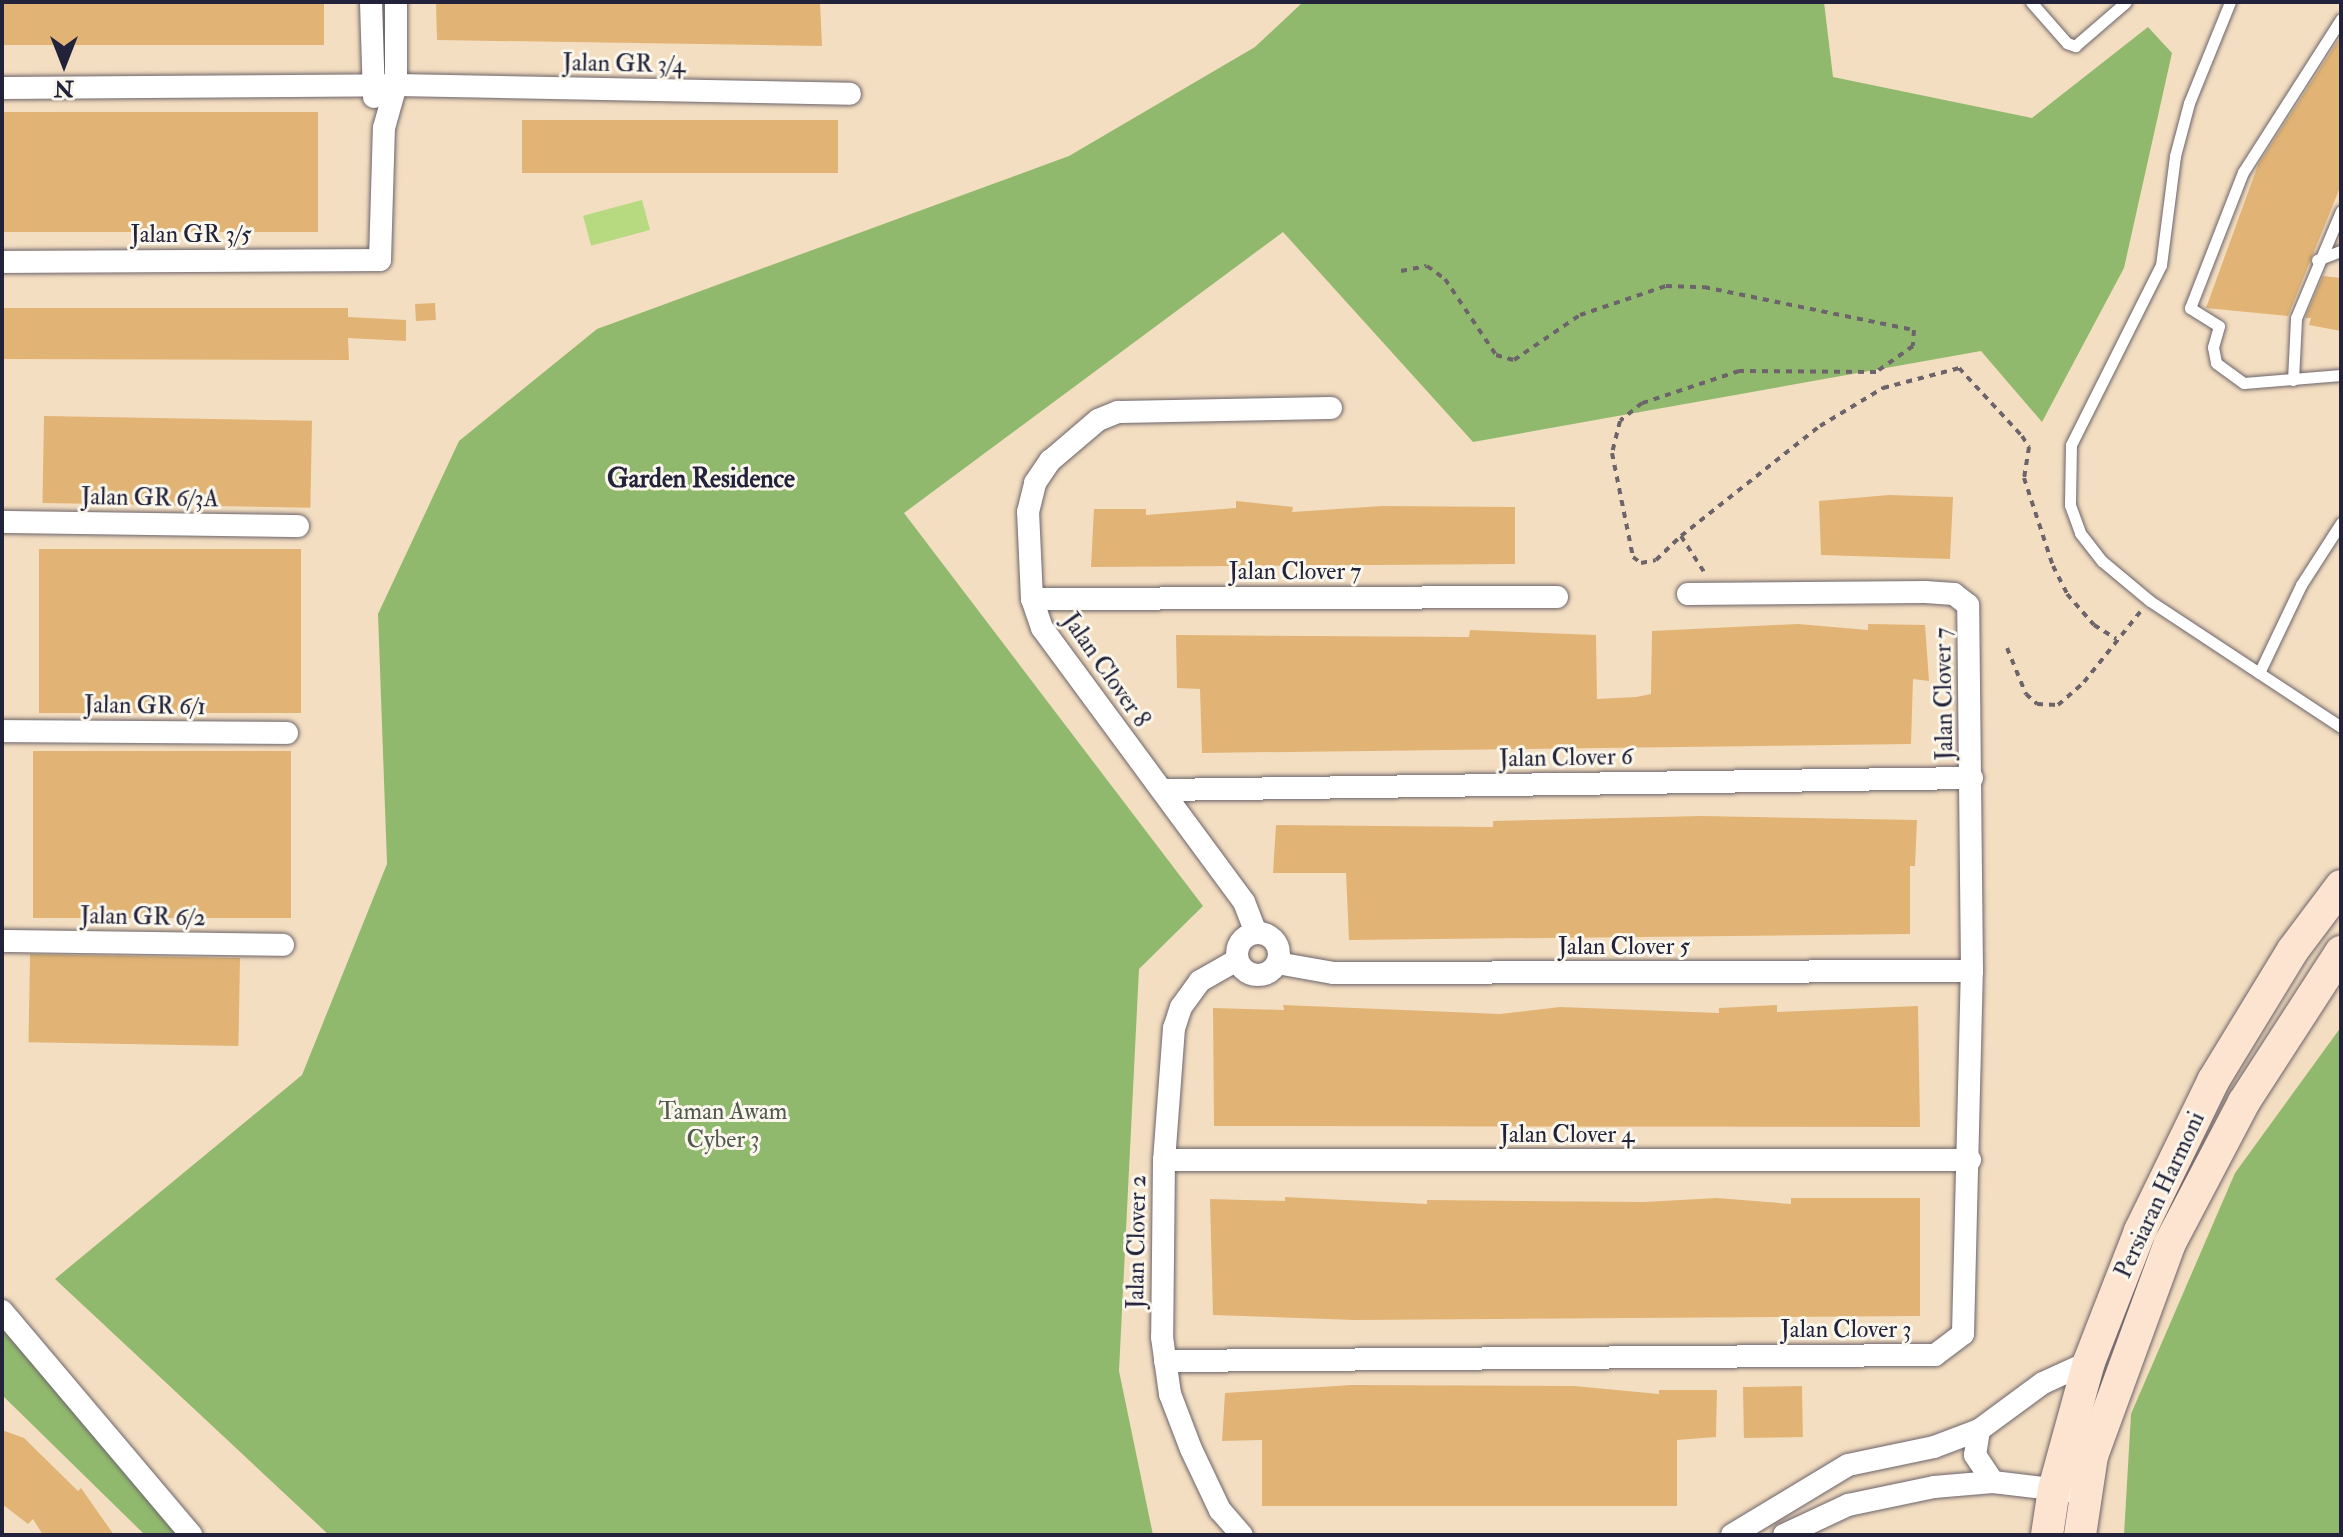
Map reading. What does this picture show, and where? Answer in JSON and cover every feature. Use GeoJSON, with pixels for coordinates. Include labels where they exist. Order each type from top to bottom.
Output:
{"type":"FeatureCollection","features":[{"type":"Feature","properties":{"kind":"street"},"geometry":{"type":"LineString","coordinates":[[371,2],[370,85],[384,128]]}},
{"type":"Feature","properties":{"kind":"street"},"geometry":{"type":"LineString","coordinates":[[384,128],[396,85],[396,2]]}},
{"type":"Feature","properties":{"kind":"street"},"geometry":{"type":"LineString","coordinates":[[2,88],[370,85]]}},
{"type":"Feature","properties":{"kind":"street","name":"Jalan GR 3/4"},"geometry":{"type":"LineString","coordinates":[[370,85],[850,94]]}},
{"type":"Feature","properties":{"kind":"street","name":"Jalan GR 3/5"},"geometry":{"type":"LineString","coordinates":[[2,262],[380,260],[384,128]]}},
{"type":"Feature","properties":{"kind":"street","name":"Jalan Clover 8"},"geometry":{"type":"LineString","coordinates":[[1256,933],[1244,902],[1054,649],[1032,599],[1028,512],[1035,483],[1050,461],[1098,420],[1139,408],[1331,408]]}},
{"type":"Feature","properties":{"kind":"street","name":"Jalan GR 6/3A"},"geometry":{"type":"LineString","coordinates":[[2,522],[298,526]]}},
{"type":"Feature","properties":{"kind":"street","name":"Jalan Clover 7"},"geometry":{"type":"LineString","coordinates":[[1688,594],[1954,594],[1968,605],[1972,778]]}},
{"type":"Feature","properties":{"kind":"street","name":"Jalan Clover 7"},"geometry":{"type":"LineString","coordinates":[[1032,599],[1557,597]]}},
{"type":"Feature","properties":{"kind":"street","name":"Jalan GR 6/1"},"geometry":{"type":"LineString","coordinates":[[2,731],[287,733]]}},
{"type":"Feature","properties":{"kind":"street","name":"Jalan Clover 6"},"geometry":{"type":"LineString","coordinates":[[1162,790],[1972,778]]}},
{"type":"Feature","properties":{"kind":"street","name":"Jalan Clover 3"},"geometry":{"type":"LineString","coordinates":[[1165,1361],[1935,1355],[1952,1346],[1967,1320],[1972,778]]}},
{"type":"Feature","properties":{"kind":"street","name":"Persiaran Harmoni"},"geometry":{"type":"LineString","coordinates":[[2047,1535],[2054,1489],[2089,1362],[2140,1231],[2213,1081],[2293,950],[2341,886]]}},
{"type":"Feature","properties":{"kind":"street"},"geometry":{"type":"LineString","coordinates":[[1256,933],[1273,939],[1277,963],[1260,975],[1246,971],[1237,960],[1240,942],[1256,933]]}},
{"type":"Feature","properties":{"kind":"street","name":"Jalan GR 6/2"},"geometry":{"type":"LineString","coordinates":[[2,941],[283,945]]}},
{"type":"Feature","properties":{"kind":"street","name":"Persiaran Harmoni"},"geometry":{"type":"LineString","coordinates":[[2080,1535],[2086,1493],[2107,1410],[2170,1243],[2244,1102],[2341,952]]}},
{"type":"Feature","properties":{"kind":"street","name":"Jalan Clover 2"},"geometry":{"type":"LineString","coordinates":[[1237,960],[1200,981],[1181,1007],[1174,1028],[1164,1160],[1165,1361],[1170,1394],[1191,1449],[1220,1510],[1242,1535]]}},
{"type":"Feature","properties":{"kind":"street","name":"Jalan Clover 5"},"geometry":{"type":"LineString","coordinates":[[1277,963],[1334,973],[1972,971]]}},
{"type":"Feature","properties":{"kind":"street","name":"Jalan Clover 4"},"geometry":{"type":"LineString","coordinates":[[1164,1160],[1970,1160]]}},
{"type":"Feature","properties":{"kind":"street"},"geometry":{"type":"LineString","coordinates":[[2,1311],[191,1535]]}},
{"type":"Feature","properties":{"kind":"street"},"geometry":{"type":"LineString","coordinates":[[1732,1535],[1771,1528],[1848,1465],[1934,1447],[1979,1430],[2043,1383],[2089,1362]]}},
{"type":"Feature","properties":{"kind":"street"},"geometry":{"type":"LineString","coordinates":[[1979,1430],[1975,1455],[1993,1482]]}},
{"type":"Feature","properties":{"kind":"street"},"geometry":{"type":"LineString","coordinates":[[1784,1535],[1868,1498],[1993,1482],[2086,1493]]}},
{"type":"Feature","properties":{"kind":"lane"},"geometry":{"type":"LineString","coordinates":[[2031,2],[2067,43],[2075,46],[2126,2]]}},
{"type":"Feature","properties":{"kind":"lane"},"geometry":{"type":"LineString","coordinates":[[2230,2],[2189,103],[2175,156],[2161,265],[2071,445],[2067,474],[2080,533],[2102,561],[2150,601],[2341,727]]}},
{"type":"Feature","properties":{"kind":"lane"},"geometry":{"type":"LineString","coordinates":[[2341,19],[2243,172],[2190,308],[2219,326],[2213,347],[2224,373],[2244,383],[2341,375]]}},
{"type":"Feature","properties":{"kind":"lane"},"geometry":{"type":"LineString","coordinates":[[2293,380],[2296,318],[2317,260],[2341,211]]}},
{"type":"Feature","properties":{"kind":"lane"},"geometry":{"type":"LineString","coordinates":[[2317,260],[2341,251]]}},
{"type":"Feature","properties":{"kind":"lane"},"geometry":{"type":"LineString","coordinates":[[2259,673],[2301,585],[2341,523]]}},
{"type":"Feature","properties":{"kind":"path"},"geometry":{"type":"LineString","coordinates":[[1401,271],[1427,266],[1445,279],[1496,355],[1514,360],[1580,315],[1666,286],[1704,287],[1914,330],[1913,346],[1876,372],[1739,371],[1642,403],[1620,421],[1612,453],[1633,557],[1641,563],[1656,560],[1681,536],[1820,426],[1883,388],[1959,368],[2029,447],[2024,478],[2053,566],[2067,594],[2094,625],[2116,639]]}},
{"type":"Feature","properties":{"kind":"path"},"geometry":{"type":"LineString","coordinates":[[1681,536],[1718,593]]}},
{"type":"Feature","properties":{"kind":"path"},"geometry":{"type":"LineString","coordinates":[[2007,648],[2026,694],[2037,704],[2058,705],[2150,601]]}},
{"type":"Feature","properties":{"kind":"green space","name":"Taman Awam Cyber 3"},"geometry":{"type":"Polygon","coordinates":[[[1303,2],[1824,2],[1833,77],[2032,118],[2148,27],[2172,53],[2124,268],[2042,422],[1981,351],[1473,442],[1283,232],[904,513],[1203,906],[1139,969],[1119,1371],[1153,1535],[329,1535],[55,1279],[302,1075],[387,864],[378,614],[459,441],[597,329],[1069,156],[1255,47],[1303,2]]]}},
{"type":"Feature","properties":{"kind":"green space"},"geometry":{"type":"Polygon","coordinates":[[[642,200],[650,230],[591,246],[583,216],[642,200]]]}},
{"type":"Feature","properties":{"kind":"green space"},"geometry":{"type":"Polygon","coordinates":[[[2341,1027],[2341,1535],[2124,1535],[2131,1414],[2235,1173],[2341,1027]]]}},
{"type":"Feature","properties":{"kind":"green space"},"geometry":{"type":"Polygon","coordinates":[[[2,1329],[183,1535],[145,1535],[2,1395],[2,1329]]]}},
{"type":"Feature","properties":{"kind":"building"},"geometry":{"type":"Polygon","coordinates":[[[2,2],[324,2],[324,45],[2,45],[2,2]]]}},
{"type":"Feature","properties":{"kind":"building"},"geometry":{"type":"Polygon","coordinates":[[[436,2],[820,2],[822,46],[437,40],[436,2]]]}},
{"type":"Feature","properties":{"kind":"building"},"geometry":{"type":"Polygon","coordinates":[[[2341,36],[2341,185],[2288,316],[2206,308],[2258,165],[2341,36]]]}},
{"type":"Feature","properties":{"kind":"building"},"geometry":{"type":"Polygon","coordinates":[[[2,112],[318,112],[318,232],[2,232],[2,112]]]}},
{"type":"Feature","properties":{"kind":"building"},"geometry":{"type":"Polygon","coordinates":[[[522,120],[838,120],[838,173],[522,173],[522,120]]]}},
{"type":"Feature","properties":{"kind":"building"},"geometry":{"type":"Polygon","coordinates":[[[2323,276],[2341,278],[2341,331],[2309,325],[2311,318],[2305,318],[2323,276]]]}},
{"type":"Feature","properties":{"kind":"building"},"geometry":{"type":"Polygon","coordinates":[[[435,303],[436,320],[416,321],[415,304],[435,303]]]}},
{"type":"Feature","properties":{"kind":"building"},"geometry":{"type":"Polygon","coordinates":[[[2,308],[348,308],[348,317],[406,320],[406,341],[348,338],[349,360],[2,359],[2,308]]]}},
{"type":"Feature","properties":{"kind":"building"},"geometry":{"type":"Polygon","coordinates":[[[44,416],[312,421],[310,508],[42,503],[44,416]]]}},
{"type":"Feature","properties":{"kind":"building"},"geometry":{"type":"Polygon","coordinates":[[[1889,495],[1953,497],[1950,559],[1821,555],[1819,501],[1889,495]]]}},
{"type":"Feature","properties":{"kind":"building"},"geometry":{"type":"Polygon","coordinates":[[[1236,501],[1293,507],[1292,512],[1382,506],[1515,507],[1515,564],[1091,567],[1094,509],[1146,509],[1146,515],[1236,508],[1236,501]]]}},
{"type":"Feature","properties":{"kind":"building"},"geometry":{"type":"Polygon","coordinates":[[[39,549],[301,549],[301,713],[39,713],[39,549]]]}},
{"type":"Feature","properties":{"kind":"building"},"geometry":{"type":"Polygon","coordinates":[[[1798,624],[1868,630],[1868,624],[1925,625],[1929,681],[1913,679],[1911,744],[1202,753],[1200,689],[1177,688],[1176,635],[1469,637],[1470,630],[1596,635],[1597,699],[1636,697],[1651,694],[1652,631],[1798,624]]]}},
{"type":"Feature","properties":{"kind":"building"},"geometry":{"type":"Polygon","coordinates":[[[33,751],[291,751],[291,918],[33,918],[33,751]]]}},
{"type":"Feature","properties":{"kind":"building"},"geometry":{"type":"Polygon","coordinates":[[[1701,816],[1917,820],[1915,866],[1910,866],[1910,934],[1349,940],[1346,873],[1273,873],[1276,825],[1493,827],[1493,821],[1701,816]]]}},
{"type":"Feature","properties":{"kind":"building"},"geometry":{"type":"Polygon","coordinates":[[[30,954],[240,958],[238,1046],[28,1042],[30,954]]]}},
{"type":"Feature","properties":{"kind":"building"},"geometry":{"type":"Polygon","coordinates":[[[1283,1005],[1500,1014],[1560,1007],[1719,1013],[1719,1008],[1777,1005],[1777,1012],[1918,1006],[1920,1127],[1214,1126],[1213,1008],[1284,1010],[1283,1005]]]}},
{"type":"Feature","properties":{"kind":"building"},"geometry":{"type":"Polygon","coordinates":[[[1285,1197],[1427,1204],[1427,1200],[1644,1202],[1717,1198],[1791,1204],[1791,1198],[1920,1198],[1920,1316],[1355,1320],[1213,1315],[1210,1199],[1285,1201],[1285,1197]]]}},
{"type":"Feature","properties":{"kind":"building"},"geometry":{"type":"Polygon","coordinates":[[[1352,1385],[1574,1386],[1659,1394],[1659,1390],[1717,1390],[1716,1437],[1677,1440],[1677,1506],[1262,1506],[1262,1440],[1222,1441],[1225,1393],[1352,1385]]]}},
{"type":"Feature","properties":{"kind":"building"},"geometry":{"type":"Polygon","coordinates":[[[1802,1386],[1803,1437],[1744,1438],[1743,1387],[1802,1386]]]}},
{"type":"Feature","properties":{"kind":"building"},"geometry":{"type":"Polygon","coordinates":[[[2,1430],[24,1438],[78,1491],[81,1488],[114,1535],[43,1535],[33,1519],[28,1524],[2,1504],[2,1430]]]}},
{"type":"Feature","properties":{"kind":"district","name":"Garden Residence"},"geometry":{"type":"Point","coordinates":[701,480]}}]}
